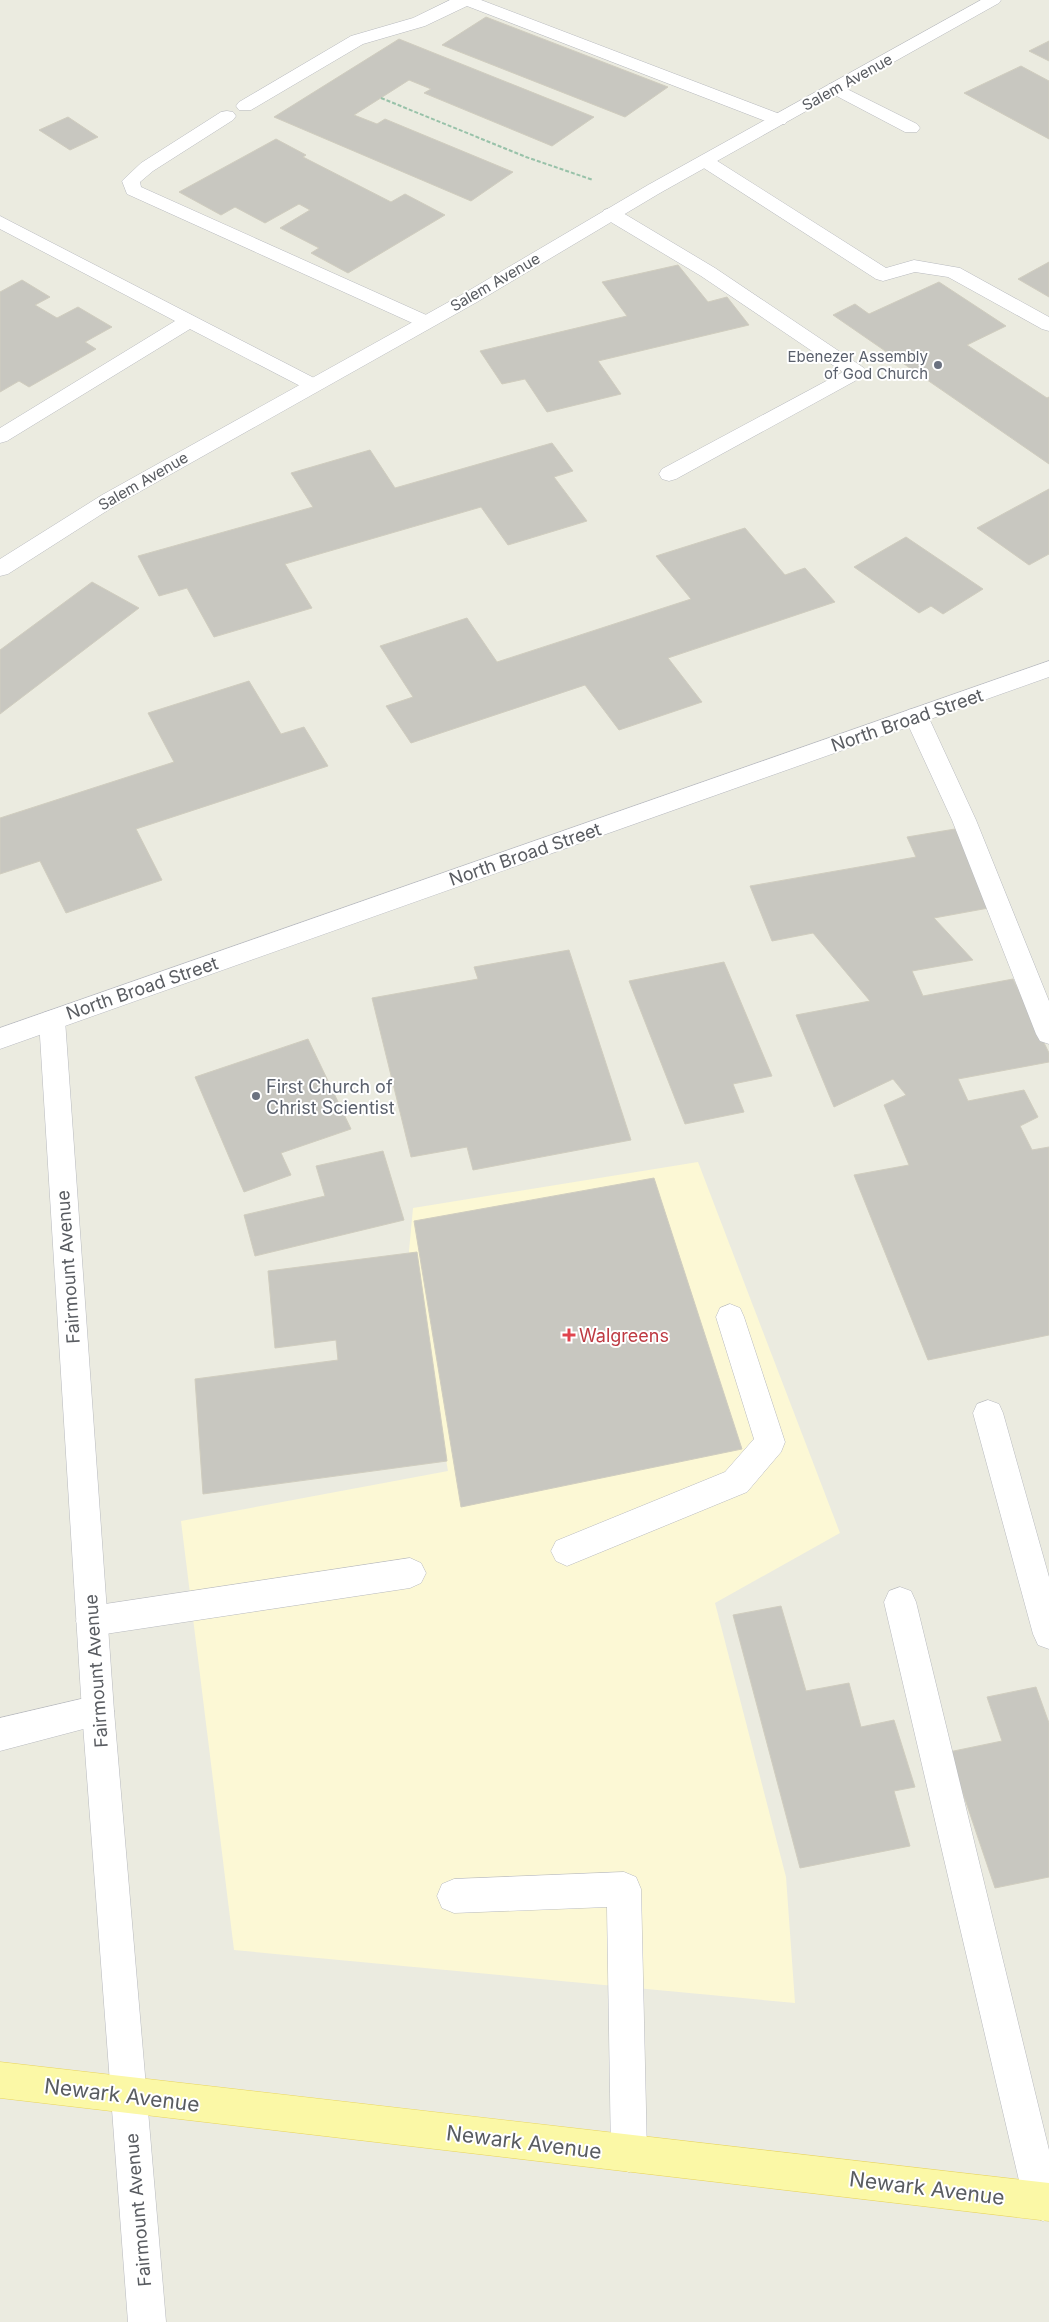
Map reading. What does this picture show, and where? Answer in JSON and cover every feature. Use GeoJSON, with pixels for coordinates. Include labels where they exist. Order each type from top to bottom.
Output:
{"type":"FeatureCollection","features":[{"type":"Feature","properties":{"kind":"main road","name":"Newark Avenue"},"geometry":{"type":"LineString","coordinates":[[0,2080],[129,2097],[1046,2202]]}},
{"type":"Feature","properties":{"kind":"street"},"geometry":{"type":"LineString","coordinates":[[245,106],[357,40],[420,22],[461,0],[469,1],[779,120]]}},
{"type":"Feature","properties":{"kind":"street","name":"Salem Avenue"},"geometry":{"type":"LineString","coordinates":[[0,569],[109,500],[426,322],[611,214],[994,0]]}},
{"type":"Feature","properties":{"kind":"street"},"geometry":{"type":"LineString","coordinates":[[836,88],[911,128]]}},
{"type":"Feature","properties":{"kind":"street"},"geometry":{"type":"LineString","coordinates":[[227,116],[147,167],[131,181],[133,190],[426,322]]}},
{"type":"Feature","properties":{"kind":"street"},"geometry":{"type":"LineString","coordinates":[[705,161],[883,275],[914,266],[953,272],[1049,325]]}},
{"type":"Feature","properties":{"kind":"street"},"geometry":{"type":"LineString","coordinates":[[611,214],[708,272],[857,372],[668,474]]}},
{"type":"Feature","properties":{"kind":"street"},"geometry":{"type":"LineString","coordinates":[[0,222],[313,385]]}},
{"type":"Feature","properties":{"kind":"street"},"geometry":{"type":"LineString","coordinates":[[0,437],[190,320]]}},
{"type":"Feature","properties":{"kind":"street","name":"North Broad Street"},"geometry":{"type":"LineString","coordinates":[[0,1039],[1049,670]]}},
{"type":"Feature","properties":{"kind":"street"},"geometry":{"type":"LineString","coordinates":[[916,716],[964,820],[1049,1034]]}},
{"type":"Feature","properties":{"kind":"street","name":"Fairmount Avenue"},"geometry":{"type":"LineString","coordinates":[[52,1020],[98,1711],[147,2322]]}},
{"type":"Feature","properties":{"kind":"street"},"geometry":{"type":"LineString","coordinates":[[567,1551],[736,1482],[770,1442],[730,1317]]}},
{"type":"Feature","properties":{"kind":"street"},"geometry":{"type":"LineString","coordinates":[[988,1413],[1049,1634]]}},
{"type":"Feature","properties":{"kind":"street"},"geometry":{"type":"LineString","coordinates":[[92,1621],[410,1573]]}},
{"type":"Feature","properties":{"kind":"street"},"geometry":{"type":"LineString","coordinates":[[900,1602],[1046,2202]]}},
{"type":"Feature","properties":{"kind":"street"},"geometry":{"type":"LineString","coordinates":[[0,1735],[98,1711]]}},
{"type":"Feature","properties":{"kind":"street"},"geometry":{"type":"LineString","coordinates":[[454,1896],[624,1889],[629,2154]]}},
{"type":"Feature","properties":{"kind":"path"},"geometry":{"type":"LineString","coordinates":[[381,98],[526,157],[601,183]]}},
{"type":"Feature","properties":{"kind":"shaded area"},"geometry":{"type":"Polygon","coordinates":[[[698,1162],[840,1533],[715,1603],[786,1877],[795,2003],[234,1950],[181,1521],[448,1471],[409,1251],[413,1208],[698,1162]]]}},
{"type":"Feature","properties":{"kind":"building"},"geometry":{"type":"Polygon","coordinates":[[[486,17],[668,87],[625,117],[442,45],[486,17]]]}},
{"type":"Feature","properties":{"kind":"building"},"geometry":{"type":"Polygon","coordinates":[[[399,39],[594,117],[552,146],[424,93],[431,89],[409,80],[354,115],[377,124],[385,119],[513,172],[471,201],[274,117],[399,39]]]}},
{"type":"Feature","properties":{"kind":"building"},"geometry":{"type":"Polygon","coordinates":[[[1049,41],[1049,61],[1029,51],[1049,41]]]}},
{"type":"Feature","properties":{"kind":"building"},"geometry":{"type":"Polygon","coordinates":[[[1021,66],[1049,81],[1049,139],[964,93],[1021,66]]]}},
{"type":"Feature","properties":{"kind":"building"},"geometry":{"type":"Polygon","coordinates":[[[68,117],[98,137],[70,150],[39,130],[68,117]]]}},
{"type":"Feature","properties":{"kind":"building"},"geometry":{"type":"Polygon","coordinates":[[[276,139],[306,155],[303,157],[391,202],[405,194],[445,215],[348,273],[311,253],[319,248],[280,228],[310,210],[299,204],[265,223],[235,207],[221,215],[179,192],[276,139]]]}},
{"type":"Feature","properties":{"kind":"building"},"geometry":{"type":"Polygon","coordinates":[[[1049,262],[1049,297],[1018,279],[1049,262]]]}},
{"type":"Feature","properties":{"kind":"building"},"geometry":{"type":"Polygon","coordinates":[[[678,265],[708,302],[727,297],[749,325],[598,361],[621,394],[547,412],[525,379],[502,384],[480,351],[627,316],[602,282],[678,265]]]}},
{"type":"Feature","properties":{"kind":"building"},"geometry":{"type":"Polygon","coordinates":[[[22,280],[50,297],[35,305],[57,318],[78,307],[112,327],[85,342],[96,349],[29,387],[19,381],[0,392],[0,292],[22,280]]]}},
{"type":"Feature","properties":{"kind":"building"},"geometry":{"type":"Polygon","coordinates":[[[939,282],[1006,326],[967,345],[1047,398],[1049,397],[1049,464],[833,315],[855,304],[869,314],[939,282]]]}},
{"type":"Feature","properties":{"kind":"building"},"geometry":{"type":"Polygon","coordinates":[[[552,443],[573,471],[554,477],[587,521],[508,545],[481,507],[285,564],[312,608],[214,637],[187,588],[159,596],[138,556],[313,507],[291,473],[370,450],[395,488],[552,443]]]}},
{"type":"Feature","properties":{"kind":"building"},"geometry":{"type":"Polygon","coordinates":[[[1049,489],[1049,554],[1029,565],[977,528],[1049,489]]]}},
{"type":"Feature","properties":{"kind":"building"},"geometry":{"type":"Polygon","coordinates":[[[745,528],[785,575],[805,568],[835,602],[668,658],[702,702],[619,730],[585,685],[411,743],[386,706],[413,697],[380,646],[467,618],[497,662],[691,599],[656,556],[745,528]]]}},
{"type":"Feature","properties":{"kind":"building"},"geometry":{"type":"Polygon","coordinates":[[[906,537],[983,589],[943,614],[931,606],[919,613],[854,567],[906,537]]]}},
{"type":"Feature","properties":{"kind":"building"},"geometry":{"type":"Polygon","coordinates":[[[92,582],[139,608],[0,714],[0,650],[92,582]]]}},
{"type":"Feature","properties":{"kind":"building"},"geometry":{"type":"Polygon","coordinates":[[[249,681],[281,734],[304,727],[328,766],[136,829],[162,880],[66,913],[40,861],[0,874],[0,818],[174,762],[148,713],[249,681]]]}},
{"type":"Feature","properties":{"kind":"building"},"geometry":{"type":"Polygon","coordinates":[[[955,829],[994,907],[934,918],[973,960],[912,971],[923,996],[1013,979],[1049,1053],[1049,1062],[958,1079],[968,1101],[1024,1090],[1038,1117],[1020,1126],[1032,1150],[1049,1147],[1049,1335],[928,1360],[854,1175],[909,1165],[884,1105],[906,1095],[893,1079],[834,1107],[796,1015],[870,1001],[813,933],[772,941],[750,886],[916,857],[907,837],[955,829]]]}},
{"type":"Feature","properties":{"kind":"building"},"geometry":{"type":"Polygon","coordinates":[[[569,950],[631,1140],[473,1170],[467,1147],[411,1157],[372,998],[478,979],[474,967],[569,950]]]}},
{"type":"Feature","properties":{"kind":"building"},"geometry":{"type":"Polygon","coordinates":[[[724,962],[772,1076],[733,1084],[744,1112],[685,1124],[629,981],[724,962]]]}},
{"type":"Feature","properties":{"kind":"building"},"geometry":{"type":"Polygon","coordinates":[[[308,1039],[351,1129],[281,1153],[291,1175],[244,1192],[195,1077],[308,1039]]]}},
{"type":"Feature","properties":{"kind":"building"},"geometry":{"type":"Polygon","coordinates":[[[383,1151],[404,1220],[255,1256],[244,1215],[325,1196],[316,1166],[383,1151]]]}},
{"type":"Feature","properties":{"kind":"building","name":"Walgreens"},"geometry":{"type":"Polygon","coordinates":[[[654,1178],[742,1449],[461,1507],[414,1221],[654,1178]]]}},
{"type":"Feature","properties":{"kind":"building"},"geometry":{"type":"Polygon","coordinates":[[[417,1252],[447,1461],[203,1494],[195,1379],[338,1360],[336,1340],[275,1348],[268,1271],[417,1252]]]}},
{"type":"Feature","properties":{"kind":"building"},"geometry":{"type":"Polygon","coordinates":[[[781,1606],[806,1691],[849,1683],[861,1727],[894,1720],[915,1787],[894,1791],[910,1846],[800,1868],[733,1615],[781,1606]]]}},
{"type":"Feature","properties":{"kind":"building"},"geometry":{"type":"Polygon","coordinates":[[[1036,1687],[1049,1723],[1049,1877],[995,1888],[949,1752],[1002,1741],[987,1697],[1036,1687]]]}},
{"type":"Feature","properties":{"kind":"place","name":"Ebenezer Assembly of God Church"},"geometry":{"type":"Point","coordinates":[938,365]}},
{"type":"Feature","properties":{"kind":"place","name":"First Church of Christ Scientist"},"geometry":{"type":"Point","coordinates":[256,1096]}},
{"type":"Feature","properties":{"kind":"place","name":"Walgreens"},"geometry":{"type":"Point","coordinates":[569,1335]}}]}
